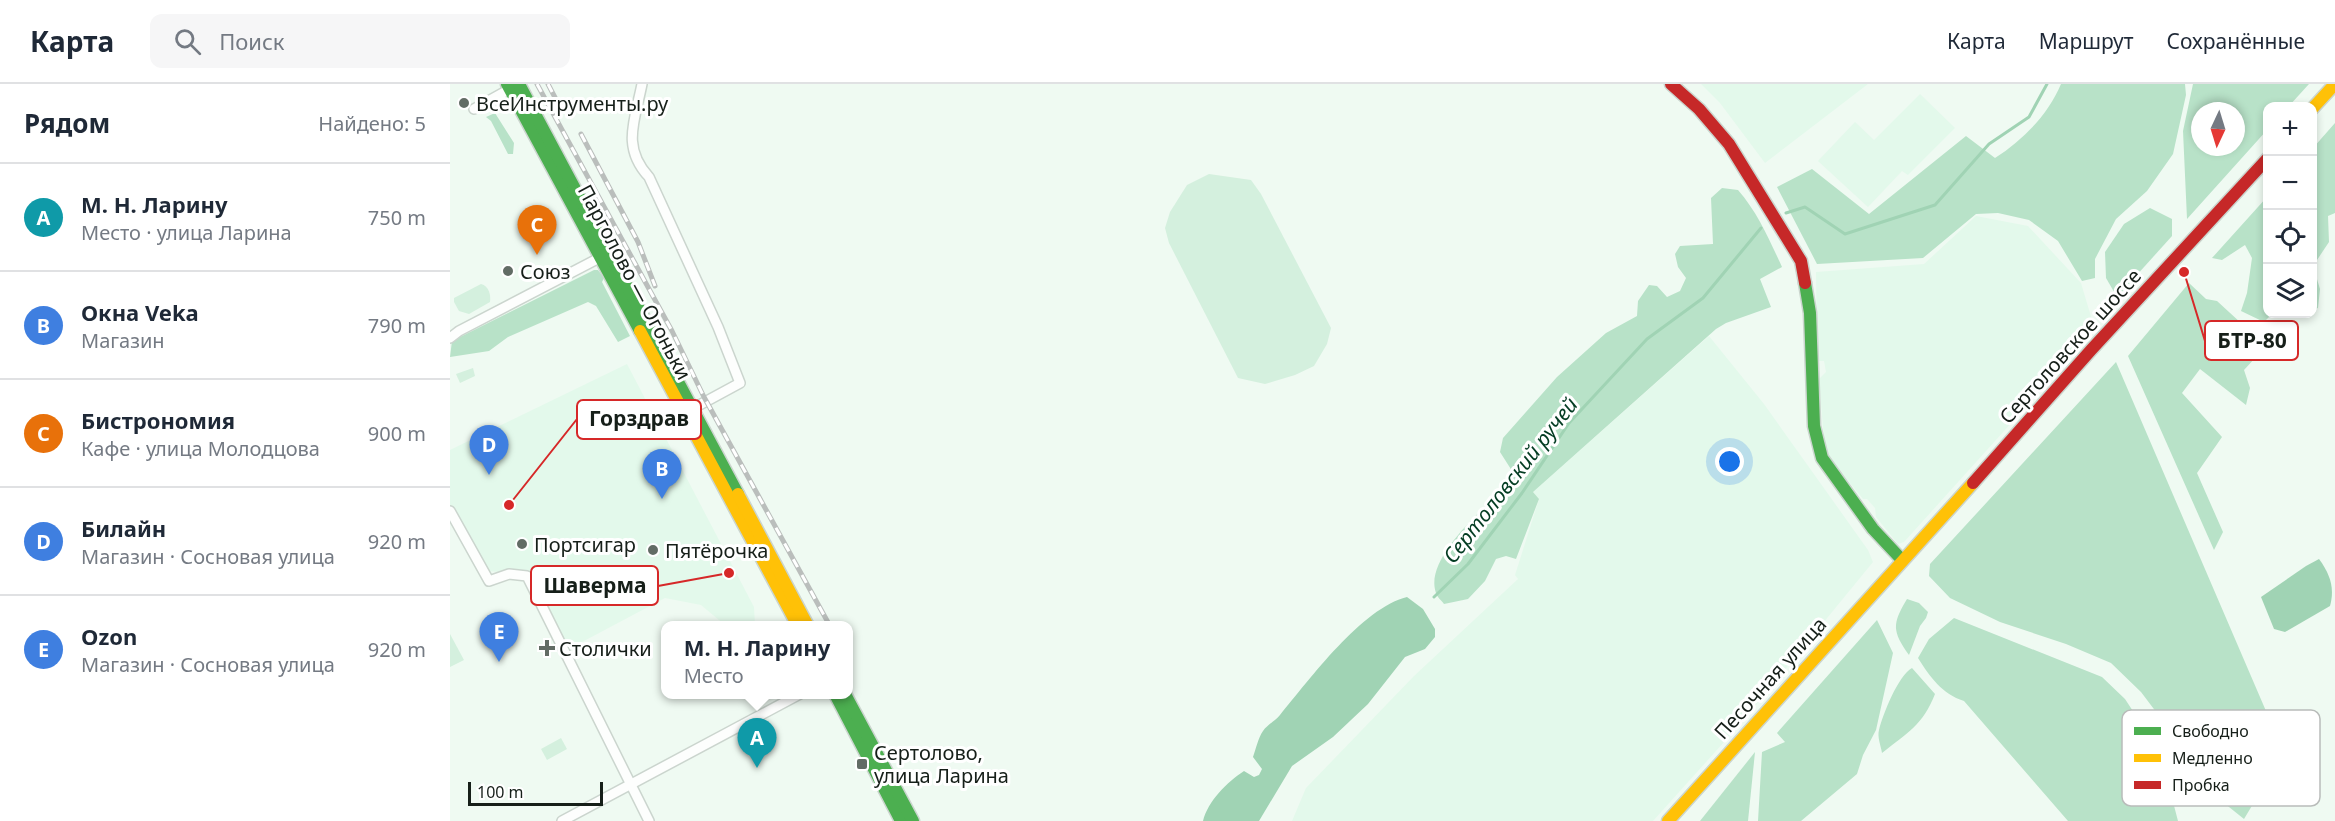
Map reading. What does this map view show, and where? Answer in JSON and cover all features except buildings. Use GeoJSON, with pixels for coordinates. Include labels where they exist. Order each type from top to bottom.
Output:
{"type":"FeatureCollection","features":[{"type":"Feature","properties":{"kind":"main road"},"geometry":{"type":"LineString","coordinates":[[1671,84],[1699,109],[1729,144],[1801,261],[1810,313],[1814,426],[1822,458],[1873,529],[1902,560]]}},
{"type":"Feature","properties":{"kind":"main road"},"geometry":{"type":"LineString","coordinates":[[2317,104],[2335,84]]}},
{"type":"Feature","properties":{"kind":"main road","name":"Парголово — Огоньки"},"geometry":{"type":"LineString","coordinates":[[512,86],[692,409],[805,621]]}},
{"type":"Feature","properties":{"kind":"main road","name":"Сертоловское шоссе"},"geometry":{"type":"LineString","coordinates":[[1902,560],[2263,163]]}},
{"type":"Feature","properties":{"kind":"main road","name":"Парголово — Огоньки"},"geometry":{"type":"LineString","coordinates":[[605,255],[795,621]]}},
{"type":"Feature","properties":{"kind":"main road","name":"Песочная улица"},"geometry":{"type":"LineString","coordinates":[[1668,821],[1902,560]]}},
{"type":"Feature","properties":{"kind":"main road"},"geometry":{"type":"LineString","coordinates":[[838,699],[901,821]]}},
{"type":"Feature","properties":{"kind":"main road"},"geometry":{"type":"LineString","coordinates":[[848,699],[913,821]]}},
{"type":"Feature","properties":{"kind":"street"},"geometry":{"type":"LineString","coordinates":[[642,84],[631,140],[637,164],[649,177],[718,327],[740,383],[692,409]]}},
{"type":"Feature","properties":{"kind":"street"},"geometry":{"type":"LineString","coordinates":[[474,109],[512,86]]}},
{"type":"Feature","properties":{"kind":"street"},"geometry":{"type":"LineString","coordinates":[[450,338],[459,331],[605,255]]}},
{"type":"Feature","properties":{"kind":"street"},"geometry":{"type":"LineString","coordinates":[[450,511],[489,581],[509,574],[527,576],[649,821]]}},
{"type":"Feature","properties":{"kind":"street"},"geometry":{"type":"LineString","coordinates":[[562,821],[791,699]]}},
{"type":"Feature","properties":{"kind":"shaded area"},"geometry":{"type":"Polygon","coordinates":[[[1701,84],[1868,84],[1765,163],[1720,103],[1701,84]]]}},
{"type":"Feature","properties":{"kind":"shaded area"},"geometry":{"type":"Polygon","coordinates":[[[2061,84],[2185,84],[2186,95],[2173,154],[2147,191],[2116,219],[2095,259],[2095,278],[2082,281],[2058,241],[2029,220],[1998,213],[1976,214],[1923,258],[1817,264],[1777,187],[1812,169],[1869,214],[1966,136],[1995,158],[2034,126],[2049,106],[2061,84]]]}},
{"type":"Feature","properties":{"kind":"shaded area"},"geometry":{"type":"Polygon","coordinates":[[[2193,84],[2309,84],[2293,102],[2263,102],[2263,134],[2245,154],[2245,102],[2191,102],[2191,156],[2244,156],[2187,219],[2183,131],[2193,84]]]}},
{"type":"Feature","properties":{"kind":"shaded area"},"geometry":{"type":"Polygon","coordinates":[[[1920,94],[1955,128],[1908,175],[1902,171],[1868,207],[1818,161],[1855,122],[1874,140],[1920,94]]]}},
{"type":"Feature","properties":{"kind":"shaded area"},"geometry":{"type":"Polygon","coordinates":[[[495,113],[514,143],[513,154],[508,154],[491,121],[486,117],[495,113]]]}},
{"type":"Feature","properties":{"kind":"shaded area"},"geometry":{"type":"Polygon","coordinates":[[[2335,123],[2335,213],[2328,216],[2329,242],[2317,260],[2317,143],[2335,123]]]}},
{"type":"Feature","properties":{"kind":"shaded area"},"geometry":{"type":"Polygon","coordinates":[[[1209,174],[1251,180],[1261,194],[1331,328],[1327,344],[1314,366],[1295,375],[1265,384],[1238,378],[1169,243],[1165,228],[1170,212],[1187,185],[1209,174]]]}},
{"type":"Feature","properties":{"kind":"shaded area"},"geometry":{"type":"Polygon","coordinates":[[[1722,188],[1738,190],[1745,199],[1763,227],[1782,267],[1760,279],[1771,307],[1726,323],[1716,329],[1533,492],[1539,499],[1516,559],[1506,556],[1496,559],[1485,581],[1468,599],[1444,604],[1436,593],[1435,579],[1439,564],[1448,548],[1474,517],[1512,481],[1514,474],[1500,452],[1503,438],[1557,377],[1606,333],[1637,316],[1638,301],[1649,285],[1657,286],[1667,297],[1680,291],[1686,278],[1678,267],[1675,254],[1680,246],[1713,244],[1711,198],[1722,188]]]}},
{"type":"Feature","properties":{"kind":"shaded area"},"geometry":{"type":"Polygon","coordinates":[[[2263,201],[2263,318],[2268,318],[2264,322],[2241,311],[2247,293],[2252,258],[2245,245],[2222,260],[2212,258],[2263,201]]]}},
{"type":"Feature","properties":{"kind":"shaded area"},"geometry":{"type":"Polygon","coordinates":[[[2150,208],[2172,219],[2172,236],[2117,297],[2106,278],[2105,252],[2124,224],[2150,208]]]}},
{"type":"Feature","properties":{"kind":"shaded area"},"geometry":{"type":"Polygon","coordinates":[[[1976,216],[2028,226],[2081,283],[2095,330],[1904,542],[1898,544],[1876,517],[1875,508],[1867,499],[1863,499],[1825,453],[1819,379],[1826,372],[1824,361],[1817,361],[1816,272],[1924,264],[1976,216]]]}},
{"type":"Feature","properties":{"kind":"shaded area"},"geometry":{"type":"Polygon","coordinates":[[[598,270],[604,278],[602,282],[630,336],[618,342],[596,306],[588,302],[508,337],[489,351],[450,357],[452,341],[598,270]]]}},
{"type":"Feature","properties":{"kind":"shaded area"},"geometry":{"type":"Polygon","coordinates":[[[2317,279],[2320,289],[2317,308],[2317,279]]]}},
{"type":"Feature","properties":{"kind":"shaded area"},"geometry":{"type":"Polygon","coordinates":[[[2189,283],[2206,299],[2217,301],[2266,346],[2244,370],[2250,388],[2246,405],[2200,369],[2182,393],[2222,437],[2197,473],[2223,532],[2214,550],[2128,356],[2189,283]]]}},
{"type":"Feature","properties":{"kind":"shaded area"},"geometry":{"type":"Polygon","coordinates":[[[481,284],[489,291],[490,302],[469,314],[459,311],[454,298],[481,284]]]}},
{"type":"Feature","properties":{"kind":"shaded area"},"geometry":{"type":"Polygon","coordinates":[[[1709,336],[1764,404],[1868,550],[1873,562],[1742,722],[1653,821],[1292,821],[1306,788],[1414,676],[1518,579],[1515,575],[1539,499],[1533,492],[1709,336]]]}},
{"type":"Feature","properties":{"kind":"shaded area"},"geometry":{"type":"Polygon","coordinates":[[[2116,362],[2266,710],[2155,710],[2141,692],[2111,663],[2066,644],[2000,622],[1950,598],[1929,576],[1930,564],[2116,362]]]}},
{"type":"Feature","properties":{"kind":"shaded area"},"geometry":{"type":"Polygon","coordinates":[[[627,364],[754,607],[755,621],[720,621],[701,605],[665,598],[567,650],[530,574],[486,571],[450,505],[450,450],[627,364]]]}},
{"type":"Feature","properties":{"kind":"shaded area"},"geometry":{"type":"Polygon","coordinates":[[[473,368],[475,376],[460,383],[456,374],[473,368]]]}},
{"type":"Feature","properties":{"kind":"shaded area"},"geometry":{"type":"Polygon","coordinates":[[[2319,559],[2330,581],[2332,593],[2330,606],[2285,632],[2274,629],[2261,597],[2319,559]]]}},
{"type":"Feature","properties":{"kind":"shaded area"},"geometry":{"type":"Polygon","coordinates":[[[1407,597],[1423,609],[1435,629],[1435,637],[1425,649],[1405,657],[1368,704],[1333,737],[1292,766],[1259,821],[1203,821],[1209,806],[1231,781],[1244,771],[1254,777],[1259,775],[1262,769],[1253,757],[1261,734],[1338,647],[1372,615],[1407,597]]]}},
{"type":"Feature","properties":{"kind":"shaded area"},"geometry":{"type":"Polygon","coordinates":[[[1907,599],[1919,603],[1928,612],[1909,655],[1899,640],[1896,627],[1907,599]]]}},
{"type":"Feature","properties":{"kind":"shaded area"},"geometry":{"type":"Polygon","coordinates":[[[1954,618],[2102,677],[2125,699],[2132,710],[2122,710],[2122,806],[2174,806],[2178,821],[2068,821],[1964,701],[1949,694],[1932,678],[1918,658],[1929,639],[1954,618]]]}},
{"type":"Feature","properties":{"kind":"shaded area"},"geometry":{"type":"Polygon","coordinates":[[[1877,620],[1893,653],[1876,730],[1863,755],[1857,774],[1801,821],[1758,821],[1762,752],[1785,742],[1777,733],[1877,620]]]}},
{"type":"Feature","properties":{"kind":"shaded area"},"geometry":{"type":"Polygon","coordinates":[[[450,634],[464,660],[450,667],[450,634]]]}},
{"type":"Feature","properties":{"kind":"shaded area"},"geometry":{"type":"Polygon","coordinates":[[[1912,668],[1935,694],[1920,721],[1882,753],[1879,733],[1884,715],[1896,687],[1912,668]]]}},
{"type":"Feature","properties":{"kind":"shaded area"},"geometry":{"type":"Polygon","coordinates":[[[561,738],[567,749],[547,760],[541,749],[561,738]]]}},
{"type":"Feature","properties":{"kind":"shaded area"},"geometry":{"type":"Polygon","coordinates":[[[1755,752],[1748,821],[1700,821],[1755,752]]]}},
{"type":"Feature","properties":{"kind":"shaded area"},"geometry":{"type":"Polygon","coordinates":[[[2228,806],[2252,806],[2244,819],[2228,806]]]}},
{"type":"Feature","properties":{"kind":"waterway","name":"Сертоловский ручей"},"geometry":{"type":"LineString","coordinates":[[1786,213],[1805,207],[1845,234],[1935,205],[1989,144],[2029,117],[2047,84]]}},
{"type":"Feature","properties":{"kind":"waterway","name":"Сертоловский ручей"},"geometry":{"type":"LineString","coordinates":[[1434,597],[1468,564],[1522,493],[1569,423],[1647,339],[1703,298],[1761,228]]}},
{"type":"Feature","properties":{"kind":"railway"},"geometry":{"type":"LineString","coordinates":[[537,84],[672,331],[704,397],[827,621]]}},
{"type":"Feature","properties":{"kind":"railway"},"geometry":{"type":"LineString","coordinates":[[548,84],[561,109]]}},
{"type":"Feature","properties":{"kind":"railway"},"geometry":{"type":"LineString","coordinates":[[581,134],[638,242],[655,286]]}},
{"type":"Feature","properties":{"kind":"traffic: fast"},"geometry":{"type":"LineString","coordinates":[[507,84],[640,331]]}},
{"type":"Feature","properties":{"kind":"traffic: fast"},"geometry":{"type":"LineString","coordinates":[[519,84],[738,494]]}},
{"type":"Feature","properties":{"kind":"traffic: fast"},"geometry":{"type":"LineString","coordinates":[[1805,283],[1810,313],[1814,426],[1822,458],[1873,529],[1902,560]]}},
{"type":"Feature","properties":{"kind":"traffic: fast"},"geometry":{"type":"LineString","coordinates":[[838,699],[901,821]]}},
{"type":"Feature","properties":{"kind":"traffic: fast"},"geometry":{"type":"LineString","coordinates":[[848,699],[913,821]]}},
{"type":"Feature","properties":{"kind":"traffic: slow"},"geometry":{"type":"LineString","coordinates":[[2317,104],[2335,84]]}},
{"type":"Feature","properties":{"kind":"traffic: slow"},"geometry":{"type":"LineString","coordinates":[[640,331],[795,621]]}},
{"type":"Feature","properties":{"kind":"traffic: slow"},"geometry":{"type":"LineString","coordinates":[[1668,821],[1973,483]]}},
{"type":"Feature","properties":{"kind":"traffic: slow"},"geometry":{"type":"LineString","coordinates":[[738,494],[805,621]]}},
{"type":"Feature","properties":{"kind":"traffic: jam"},"geometry":{"type":"LineString","coordinates":[[1671,84],[1699,109],[1729,144],[1801,261],[1805,283]]}},
{"type":"Feature","properties":{"kind":"traffic: jam"},"geometry":{"type":"LineString","coordinates":[[1973,483],[2091,350],[2263,163]]}},
{"type":"Feature","properties":{"kind":"place","name":"ВсеИнструменты.ру"},"geometry":{"type":"Point","coordinates":[464,103]}},
{"type":"Feature","properties":{"kind":"place","name":"Бистрономия"},"geometry":{"type":"Point","coordinates":[537,255]}},
{"type":"Feature","properties":{"kind":"place","name":"Союз"},"geometry":{"type":"Point","coordinates":[508,271]}},
{"type":"Feature","properties":{"kind":"place","name":"БТР-80"},"geometry":{"type":"Point","coordinates":[2184,272]}},
{"type":"Feature","properties":{"kind":"place","name":"Билайн"},"geometry":{"type":"Point","coordinates":[489,475]}},
{"type":"Feature","properties":{"kind":"place","name":"Окна Veka"},"geometry":{"type":"Point","coordinates":[662,499]}},
{"type":"Feature","properties":{"kind":"place","name":"Горздрав"},"geometry":{"type":"Point","coordinates":[509,505]}},
{"type":"Feature","properties":{"kind":"place","name":"Портсигар"},"geometry":{"type":"Point","coordinates":[522,544]}},
{"type":"Feature","properties":{"kind":"place","name":"Пятёрочка"},"geometry":{"type":"Point","coordinates":[653,550]}},
{"type":"Feature","properties":{"kind":"place","name":"Шаверма"},"geometry":{"type":"Point","coordinates":[729,573]}},
{"type":"Feature","properties":{"kind":"place","name":"Столички"},"geometry":{"type":"Point","coordinates":[547,648]}},
{"type":"Feature","properties":{"kind":"place","name":"Ozon"},"geometry":{"type":"Point","coordinates":[499,662]}},
{"type":"Feature","properties":{"kind":"place","name":"Сертолово, улица Ларина"},"geometry":{"type":"Point","coordinates":[862,764]}},
{"type":"Feature","properties":{"kind":"place","name":"М. Н. Ларину"},"geometry":{"type":"Point","coordinates":[757,768]}}]}
